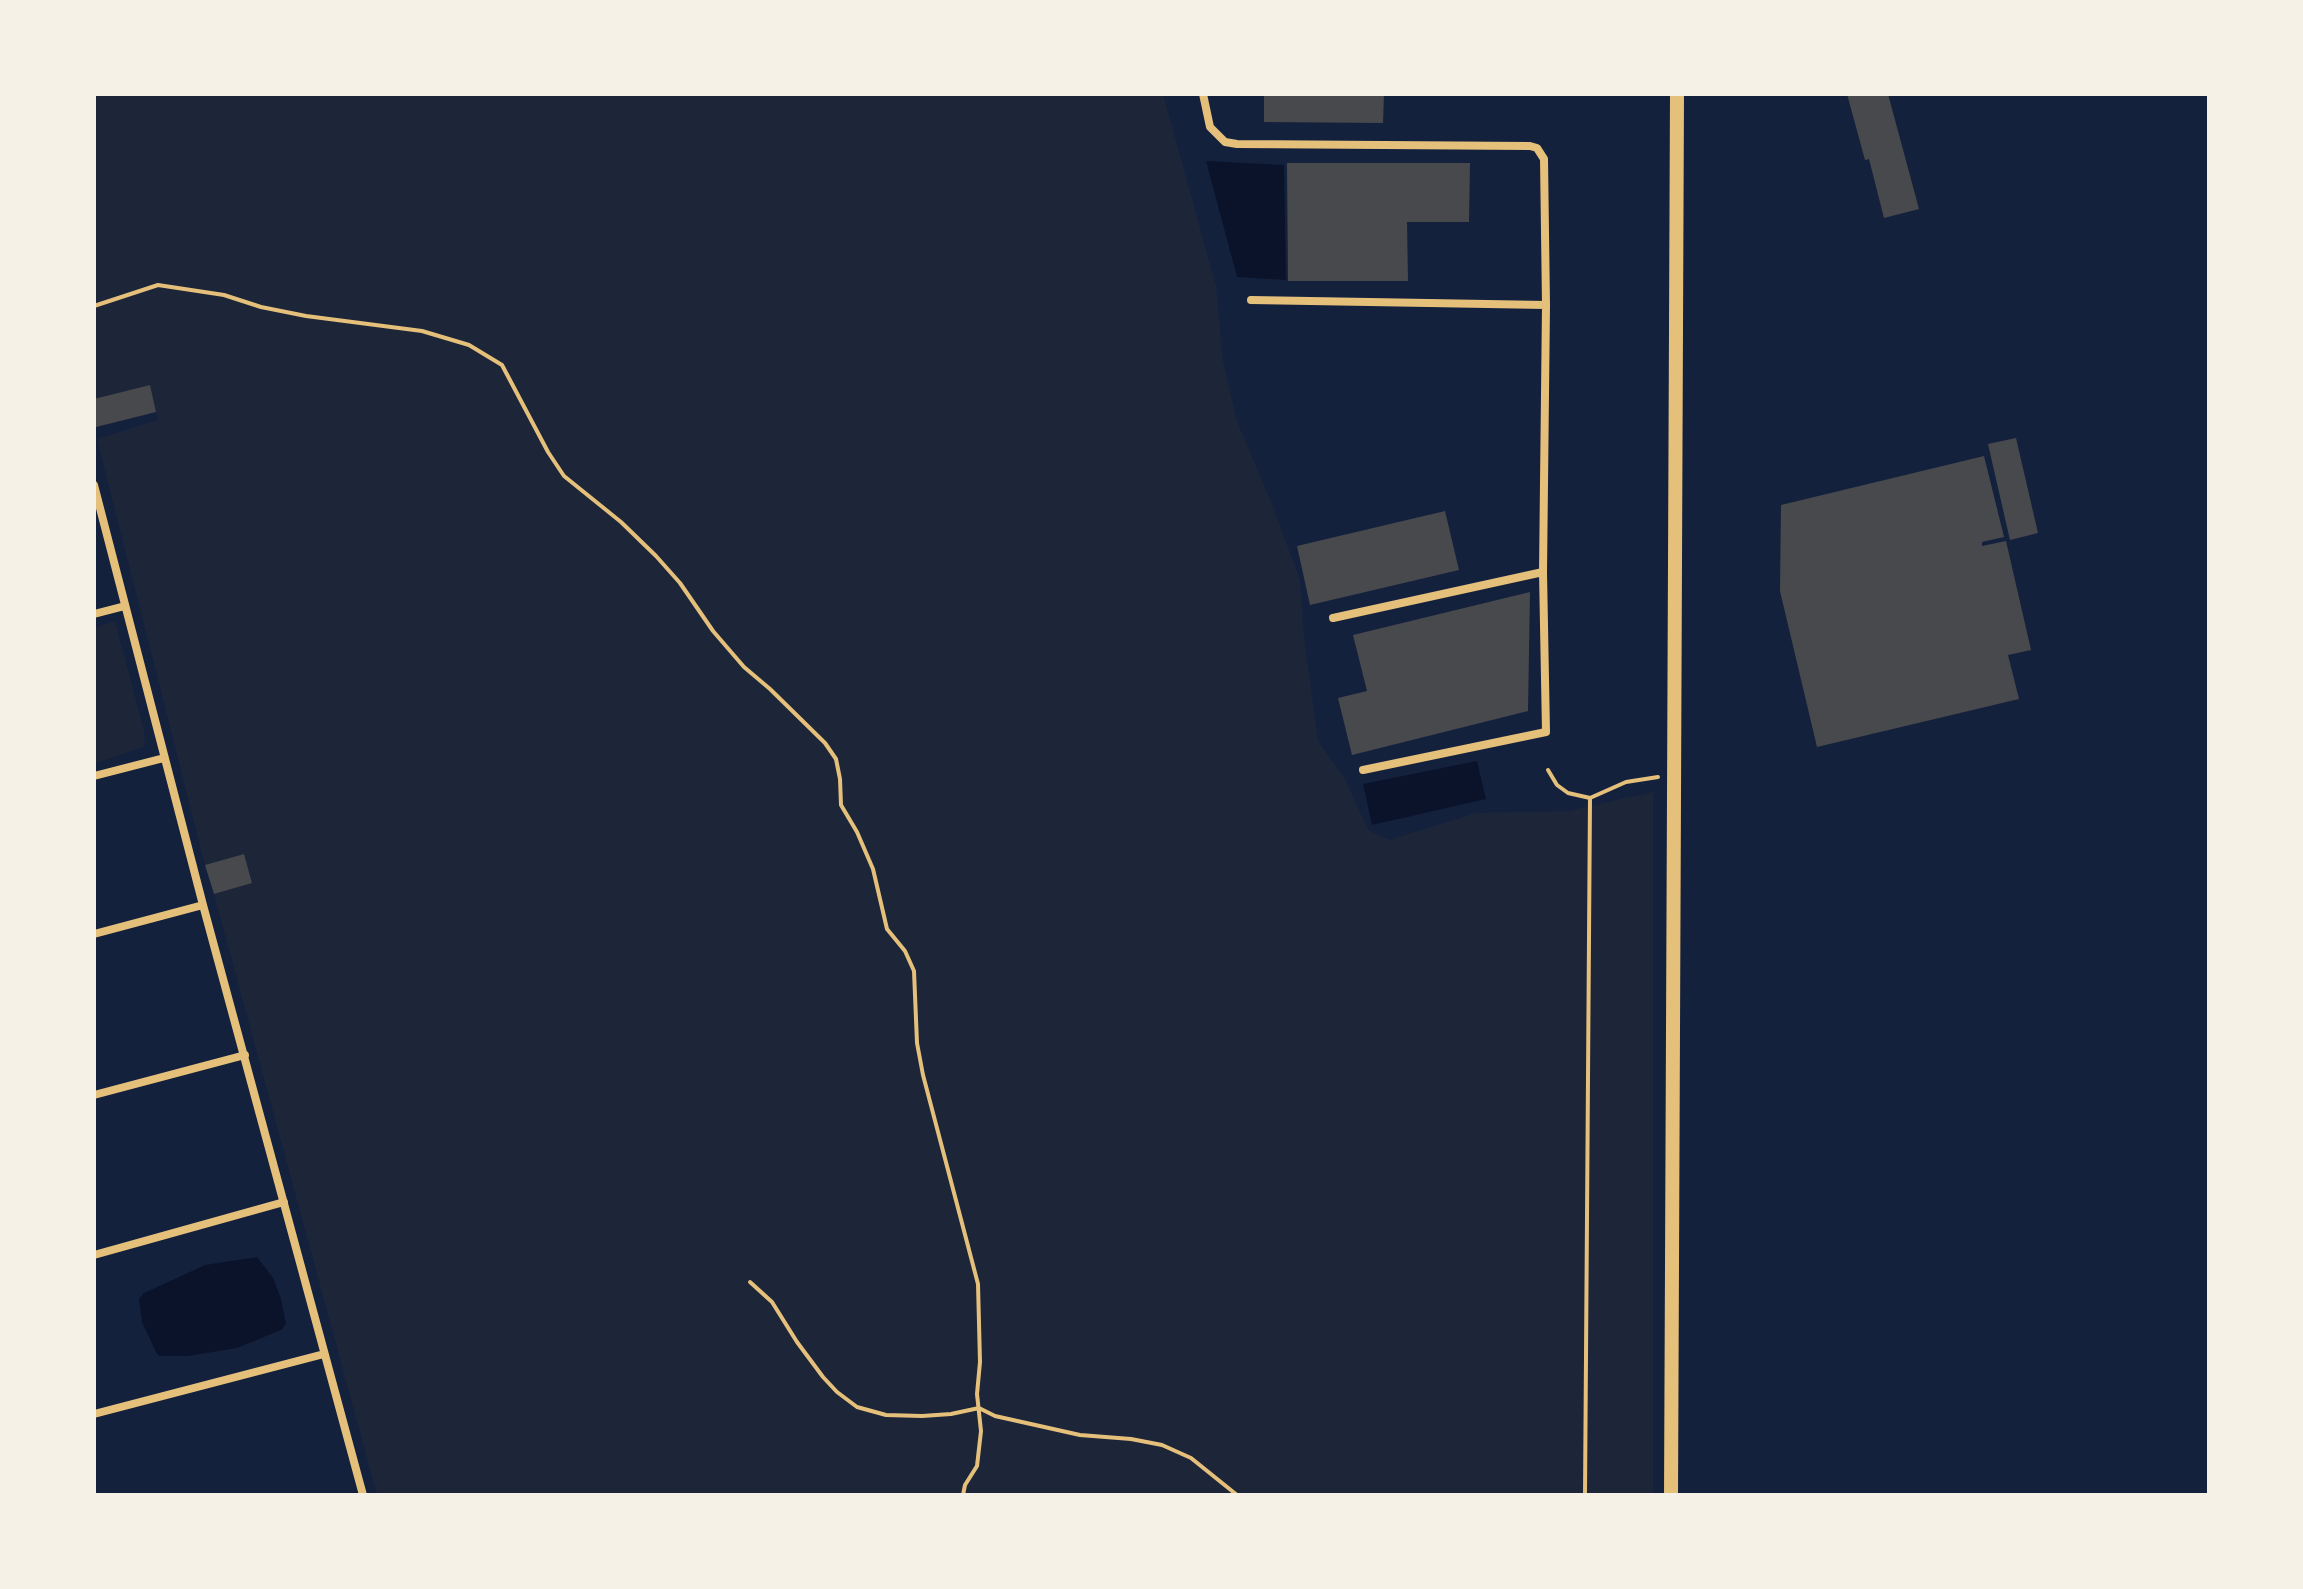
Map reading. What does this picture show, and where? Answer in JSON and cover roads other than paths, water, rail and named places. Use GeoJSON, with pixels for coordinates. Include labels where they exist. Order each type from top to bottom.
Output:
{"type":"FeatureCollection","features":[{"type":"Feature","properties":{"kind":"highway"},"geometry":{"type":"LineString","coordinates":[[1671,1495],[1677,94]]}},
{"type":"Feature","properties":{"kind":"street"},"geometry":{"type":"LineString","coordinates":[[1203,94],[1210,127],[1225,142],[1530,146],[1537,148],[1544,159],[1543,572],[1546,732],[1363,770]]}},
{"type":"Feature","properties":{"kind":"street"},"geometry":{"type":"LineString","coordinates":[[1251,300],[1546,305]]}},
{"type":"Feature","properties":{"kind":"street"},"geometry":{"type":"LineString","coordinates":[[94,485],[203,905],[363,1495]]}},
{"type":"Feature","properties":{"kind":"street"},"geometry":{"type":"LineString","coordinates":[[1333,618],[1543,572]]}},
{"type":"Feature","properties":{"kind":"street"},"geometry":{"type":"LineString","coordinates":[[94,614],[125,606]]}},
{"type":"Feature","properties":{"kind":"street"},"geometry":{"type":"LineString","coordinates":[[94,776],[164,758]]}},
{"type":"Feature","properties":{"kind":"street"},"geometry":{"type":"LineString","coordinates":[[94,934],[203,905]]}},
{"type":"Feature","properties":{"kind":"street"},"geometry":{"type":"LineString","coordinates":[[94,1095],[245,1055]]}},
{"type":"Feature","properties":{"kind":"street"},"geometry":{"type":"LineString","coordinates":[[94,1255],[284,1202]]}},
{"type":"Feature","properties":{"kind":"street"},"geometry":{"type":"LineString","coordinates":[[94,1414],[324,1354]]}}]}
